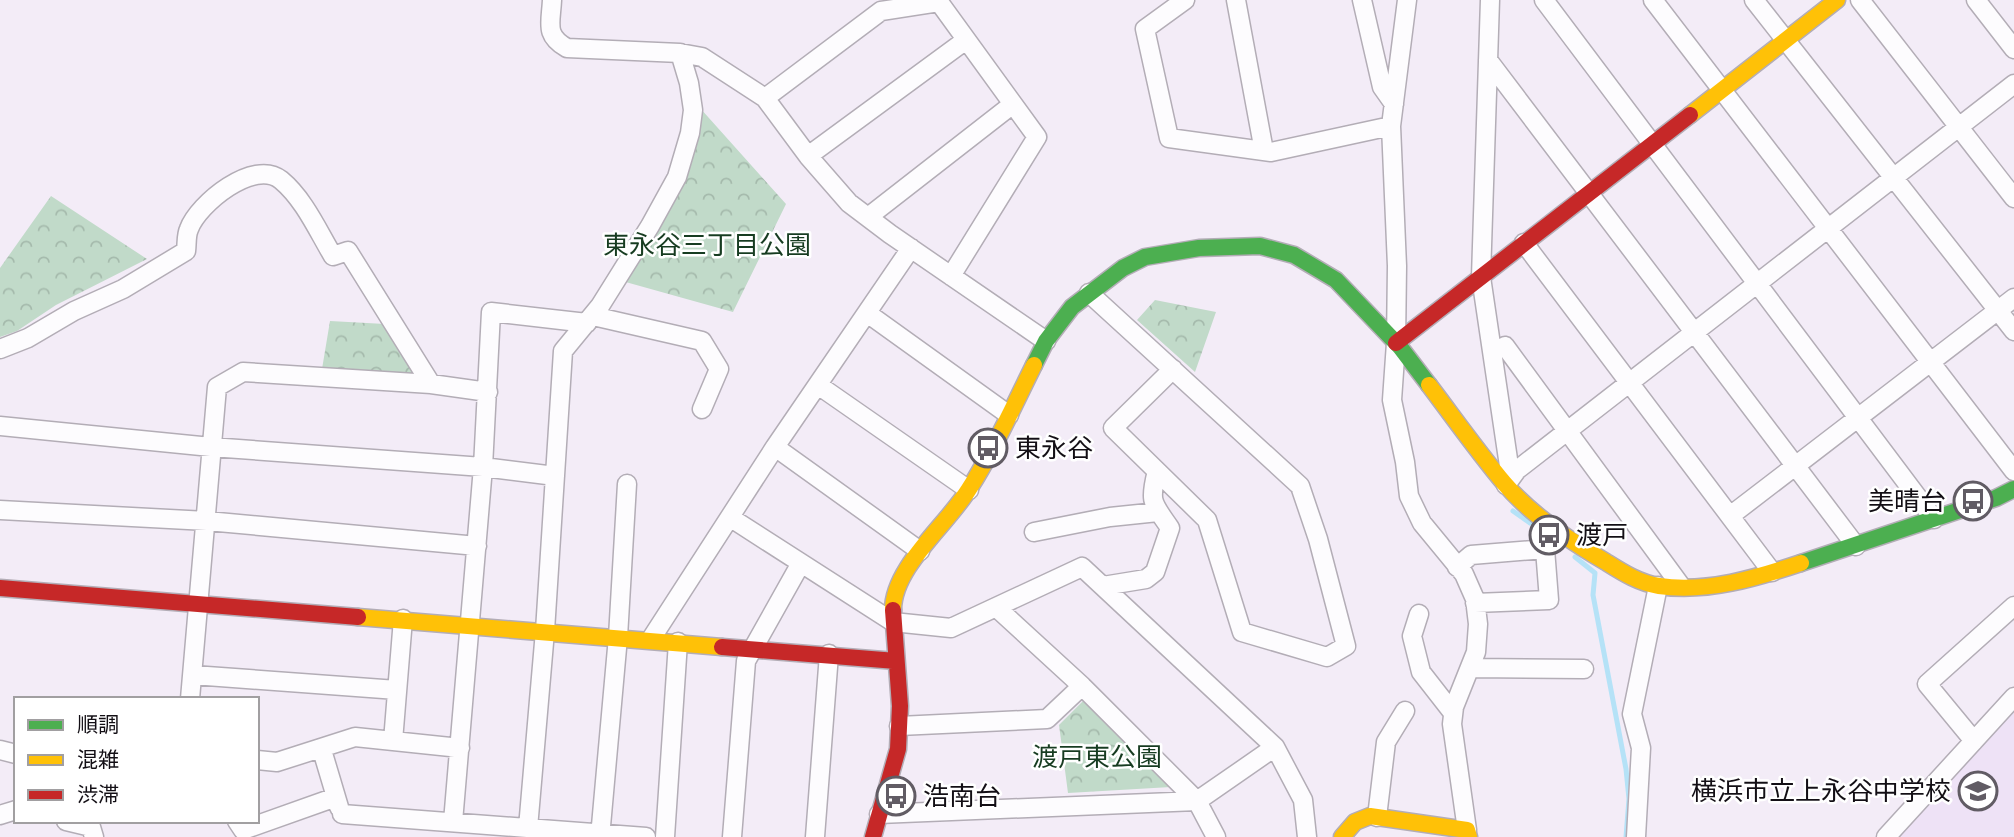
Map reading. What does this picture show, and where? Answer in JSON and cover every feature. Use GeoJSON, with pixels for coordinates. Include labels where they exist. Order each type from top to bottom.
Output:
{"type":"FeatureCollection","features":[{"type":"Feature","properties":{"kind":"street"},"geometry":{"type":"LineString","coordinates":[[1185,0],[1144,29],[1169,138],[1271,152],[1391,126]]}},
{"type":"Feature","properties":{"kind":"street"},"geometry":{"type":"LineString","coordinates":[[1236,0],[1264,151]]}},
{"type":"Feature","properties":{"kind":"street"},"geometry":{"type":"LineString","coordinates":[[1362,0],[1382,87],[1394,104]]}},
{"type":"Feature","properties":{"kind":"street"},"geometry":{"type":"LineString","coordinates":[[1342,837],[1355,822],[1370,816],[1468,833],[1452,724],[1453,713],[1476,652],[1475,603],[1464,574],[1422,523],[1409,496],[1392,400],[1398,266],[1391,126],[1407,0]]}},
{"type":"Feature","properties":{"kind":"street"},"geometry":{"type":"LineString","coordinates":[[1490,0],[1480,277],[1498,340],[1509,466],[1506,485]]}},
{"type":"Feature","properties":{"kind":"street"},"geometry":{"type":"LineString","coordinates":[[1544,0],[1934,519]]}},
{"type":"Feature","properties":{"kind":"street"},"geometry":{"type":"LineString","coordinates":[[1653,0],[2014,471]]}},
{"type":"Feature","properties":{"kind":"street"},"geometry":{"type":"LineString","coordinates":[[1754,0],[2014,331]]}},
{"type":"Feature","properties":{"kind":"street"},"geometry":{"type":"LineString","coordinates":[[1396,343],[1837,0]]}},
{"type":"Feature","properties":{"kind":"street"},"geometry":{"type":"LineString","coordinates":[[1860,0],[2014,198]]}},
{"type":"Feature","properties":{"kind":"street"},"geometry":{"type":"LineString","coordinates":[[1976,0],[2014,48]]}},
{"type":"Feature","properties":{"kind":"street"},"geometry":{"type":"LineString","coordinates":[[765,99],[881,11],[939,2],[1037,137],[951,276]]}},
{"type":"Feature","properties":{"kind":"street"},"geometry":{"type":"LineString","coordinates":[[552,3],[550,30],[556,42],[566,48],[680,53],[702,57],[765,99],[808,156],[849,202],[1045,341]]}},
{"type":"Feature","properties":{"kind":"street"},"geometry":{"type":"LineString","coordinates":[[808,156],[966,40]]}},
{"type":"Feature","properties":{"kind":"street"},"geometry":{"type":"LineString","coordinates":[[528,828],[545,631],[563,351],[571,338],[590,319],[650,226],[677,177],[690,134],[693,110],[689,83],[680,53]]}},
{"type":"Feature","properties":{"kind":"street"},"geometry":{"type":"LineString","coordinates":[[1488,60],[1856,545]]}},
{"type":"Feature","properties":{"kind":"street"},"geometry":{"type":"LineString","coordinates":[[1506,485],[1517,470],[2014,84]]}},
{"type":"Feature","properties":{"kind":"street"},"geometry":{"type":"LineString","coordinates":[[868,217],[1013,104]]}},
{"type":"Feature","properties":{"kind":"street"},"geometry":{"type":"LineString","coordinates":[[0,349],[28,338],[74,311],[123,289],[186,251],[188,230],[203,206],[228,186],[258,174],[279,178],[299,200],[333,256],[348,251],[432,384]]}},
{"type":"Feature","properties":{"kind":"street"},"geometry":{"type":"LineString","coordinates":[[1524,243],[1772,572]]}},
{"type":"Feature","properties":{"kind":"street"},"geometry":{"type":"LineString","coordinates":[[873,837],[898,749],[900,706],[893,606],[899,583],[920,551],[947,521],[969,490],[1045,341],[1072,307],[1123,268],[1145,257],[1199,248],[1260,246],[1294,255],[1336,280],[1364,306],[1396,343],[1506,485],[1540,516],[1584,549],[1631,577],[1658,586],[1726,584],[1772,572],[1996,498],[2014,489]]}},
{"type":"Feature","properties":{"kind":"street"},"geometry":{"type":"LineString","coordinates":[[651,639],[775,447],[911,248]]}},
{"type":"Feature","properties":{"kind":"street"},"geometry":{"type":"LineString","coordinates":[[1089,293],[1173,369],[1300,486],[1318,539],[1346,646],[1327,657],[1242,632],[1207,520],[1113,428],[1173,369]]}},
{"type":"Feature","properties":{"kind":"street"},"geometry":{"type":"LineString","coordinates":[[1730,516],[2014,298]]}},
{"type":"Feature","properties":{"kind":"street"},"geometry":{"type":"LineString","coordinates":[[453,822],[483,467],[491,312],[590,319],[702,341],[719,369],[702,409]]}},
{"type":"Feature","properties":{"kind":"street"},"geometry":{"type":"LineString","coordinates":[[867,313],[1009,415]]}},
{"type":"Feature","properties":{"kind":"street"},"geometry":{"type":"LineString","coordinates":[[1498,340],[1681,586]]}},
{"type":"Feature","properties":{"kind":"street"},"geometry":{"type":"LineString","coordinates":[[190,697],[217,387],[243,372],[432,384],[488,393]]}},
{"type":"Feature","properties":{"kind":"street"},"geometry":{"type":"LineString","coordinates":[[818,385],[969,490]]}},
{"type":"Feature","properties":{"kind":"street"},"geometry":{"type":"LineString","coordinates":[[0,426],[211,447],[483,467],[555,476]]}},
{"type":"Feature","properties":{"kind":"street"},"geometry":{"type":"LineString","coordinates":[[775,447],[920,551]]}},
{"type":"Feature","properties":{"kind":"street"},"geometry":{"type":"LineString","coordinates":[[1103,586],[1146,579],[1156,572],[1170,528],[1158,512],[1151,493],[1157,471]]}},
{"type":"Feature","properties":{"kind":"street"},"geometry":{"type":"LineString","coordinates":[[600,835],[618,636],[626,484]]}},
{"type":"Feature","properties":{"kind":"street"},"geometry":{"type":"LineString","coordinates":[[0,510],[207,521],[477,545]]}},
{"type":"Feature","properties":{"kind":"street"},"geometry":{"type":"LineString","coordinates":[[1034,532],[1110,517],[1158,512]]}},
{"type":"Feature","properties":{"kind":"street"},"geometry":{"type":"LineString","coordinates":[[731,518],[894,622],[951,628],[1082,567],[1275,747],[1303,800],[1307,837]]}},
{"type":"Feature","properties":{"kind":"street"},"geometry":{"type":"LineString","coordinates":[[1457,567],[1471,555],[1545,549],[1549,600],[1475,603]]}},
{"type":"Feature","properties":{"kind":"street"},"geometry":{"type":"LineString","coordinates":[[732,837],[746,661],[801,563]]}},
{"type":"Feature","properties":{"kind":"street"},"geometry":{"type":"LineString","coordinates":[[1636,837],[1641,748],[1632,714],[1658,586]]}},
{"type":"Feature","properties":{"kind":"street"},"geometry":{"type":"LineString","coordinates":[[0,587],[896,661]]}},
{"type":"Feature","properties":{"kind":"street"},"geometry":{"type":"LineString","coordinates":[[1974,741],[1927,684],[2014,606]]}},
{"type":"Feature","properties":{"kind":"street"},"geometry":{"type":"LineString","coordinates":[[997,608],[1082,686],[1197,801],[1216,837]]}},
{"type":"Feature","properties":{"kind":"street"},"geometry":{"type":"LineString","coordinates":[[1419,614],[1412,636],[1421,672],[1453,713]]}},
{"type":"Feature","properties":{"kind":"street"},"geometry":{"type":"LineString","coordinates":[[393,741],[403,619]]}},
{"type":"Feature","properties":{"kind":"street"},"geometry":{"type":"LineString","coordinates":[[666,837],[678,642]]}},
{"type":"Feature","properties":{"kind":"street"},"geometry":{"type":"LineString","coordinates":[[815,837],[829,654]]}},
{"type":"Feature","properties":{"kind":"street"},"geometry":{"type":"LineString","coordinates":[[1470,668],[1584,669]]}},
{"type":"Feature","properties":{"kind":"street"},"geometry":{"type":"LineString","coordinates":[[193,675],[397,690]]}},
{"type":"Feature","properties":{"kind":"street"},"geometry":{"type":"LineString","coordinates":[[899,726],[1047,719],[1082,686]]}},
{"type":"Feature","properties":{"kind":"street"},"geometry":{"type":"LineString","coordinates":[[1886,837],[2014,697]]}},
{"type":"Feature","properties":{"kind":"street"},"geometry":{"type":"LineString","coordinates":[[1377,817],[1387,742],[1405,711]]}},
{"type":"Feature","properties":{"kind":"street"},"geometry":{"type":"LineString","coordinates":[[259,760],[277,762],[322,750],[355,737],[460,748]]}},
{"type":"Feature","properties":{"kind":"street"},"geometry":{"type":"LineString","coordinates":[[879,814],[1197,801],[1275,747]]}},
{"type":"Feature","properties":{"kind":"street"},"geometry":{"type":"LineString","coordinates":[[322,750],[341,811]]}},
{"type":"Feature","properties":{"kind":"street"},"geometry":{"type":"LineString","coordinates":[[238,823],[243,830],[341,811],[646,837]]}},
{"type":"Feature","properties":{"kind":"street"},"geometry":{"type":"LineString","coordinates":[[74,823],[91,827],[94,837]]}},
{"type":"Feature","properties":{"kind":"shaded area","name":"横浜市立上永谷中学校"},"geometry":{"type":"Polygon","coordinates":[[[2014,712],[2014,837],[1900,837],[1969,760],[2014,712]]]}},
{"type":"Feature","properties":{"kind":"green space","name":"東永谷三丁目公園"},"geometry":{"type":"Polygon","coordinates":[[[700,108],[786,204],[733,312],[622,281],[680,191],[693,149],[700,108]]]}},
{"type":"Feature","properties":{"kind":"green space"},"geometry":{"type":"Polygon","coordinates":[[[51,196],[147,259],[56,305],[17,331],[0,337],[0,268],[51,196]]]}},
{"type":"Feature","properties":{"kind":"green space"},"geometry":{"type":"Polygon","coordinates":[[[1155,300],[1216,312],[1195,372],[1137,320],[1155,300]]]}},
{"type":"Feature","properties":{"kind":"green space"},"geometry":{"type":"Polygon","coordinates":[[[330,321],[385,324],[418,376],[322,369],[330,321]]]}},
{"type":"Feature","properties":{"kind":"green space","name":"渡戸東公園"},"geometry":{"type":"Polygon","coordinates":[[[1085,699],[1171,787],[1068,793],[1059,725],[1085,699]]]}},
{"type":"Feature","properties":{"kind":"waterway"},"geometry":{"type":"LineString","coordinates":[[1513,511],[1530,523]]}},
{"type":"Feature","properties":{"kind":"waterway"},"geometry":{"type":"LineString","coordinates":[[1575,557],[1595,573],[1593,595],[1626,769],[1629,799],[1626,837]]}},
{"type":"Feature","properties":{"kind":"traffic: fast"},"geometry":{"type":"LineString","coordinates":[[1034,365],[1046,341],[1072,307],[1123,268],[1145,257],[1199,248],[1260,246],[1294,255],[1336,280],[1400,347],[1429,385]]}},
{"type":"Feature","properties":{"kind":"traffic: fast"},"geometry":{"type":"LineString","coordinates":[[1801,563],[1996,498],[2014,489]]}},
{"type":"Feature","properties":{"kind":"traffic: slow"},"geometry":{"type":"LineString","coordinates":[[1690,115],[1837,0]]}},
{"type":"Feature","properties":{"kind":"traffic: slow"},"geometry":{"type":"LineString","coordinates":[[893,610],[895,594],[911,562],[969,489],[995,444],[1034,365]]}},
{"type":"Feature","properties":{"kind":"traffic: slow"},"geometry":{"type":"LineString","coordinates":[[1429,385],[1494,471],[1526,506],[1565,536],[1631,577],[1659,586],[1677,588],[1713,586],[1749,579],[1801,563]]}},
{"type":"Feature","properties":{"kind":"traffic: slow"},"geometry":{"type":"LineString","coordinates":[[358,617],[722,647]]}},
{"type":"Feature","properties":{"kind":"traffic: slow"},"geometry":{"type":"LineString","coordinates":[[1342,837],[1355,822],[1370,816],[1467,830],[1469,837]]}},
{"type":"Feature","properties":{"kind":"traffic: jam"},"geometry":{"type":"LineString","coordinates":[[1396,343],[1690,115]]}},
{"type":"Feature","properties":{"kind":"traffic: jam"},"geometry":{"type":"LineString","coordinates":[[0,588],[358,617]]}},
{"type":"Feature","properties":{"kind":"traffic: jam"},"geometry":{"type":"LineString","coordinates":[[873,837],[898,749],[900,706],[893,610]]}},
{"type":"Feature","properties":{"kind":"traffic: jam"},"geometry":{"type":"LineString","coordinates":[[722,647],[896,661]]}},
{"type":"Feature","properties":{"kind":"place","name":"東永谷"},"geometry":{"type":"Point","coordinates":[988,448]}},
{"type":"Feature","properties":{"kind":"place","name":"美晴台"},"geometry":{"type":"Point","coordinates":[1973,501]}},
{"type":"Feature","properties":{"kind":"place","name":"渡戸"},"geometry":{"type":"Point","coordinates":[1549,535]}},
{"type":"Feature","properties":{"kind":"place","name":"横浜市立上永谷中学校"},"geometry":{"type":"Point","coordinates":[1978,791]}},
{"type":"Feature","properties":{"kind":"place","name":"浩南台"},"geometry":{"type":"Point","coordinates":[896,796]}}]}
